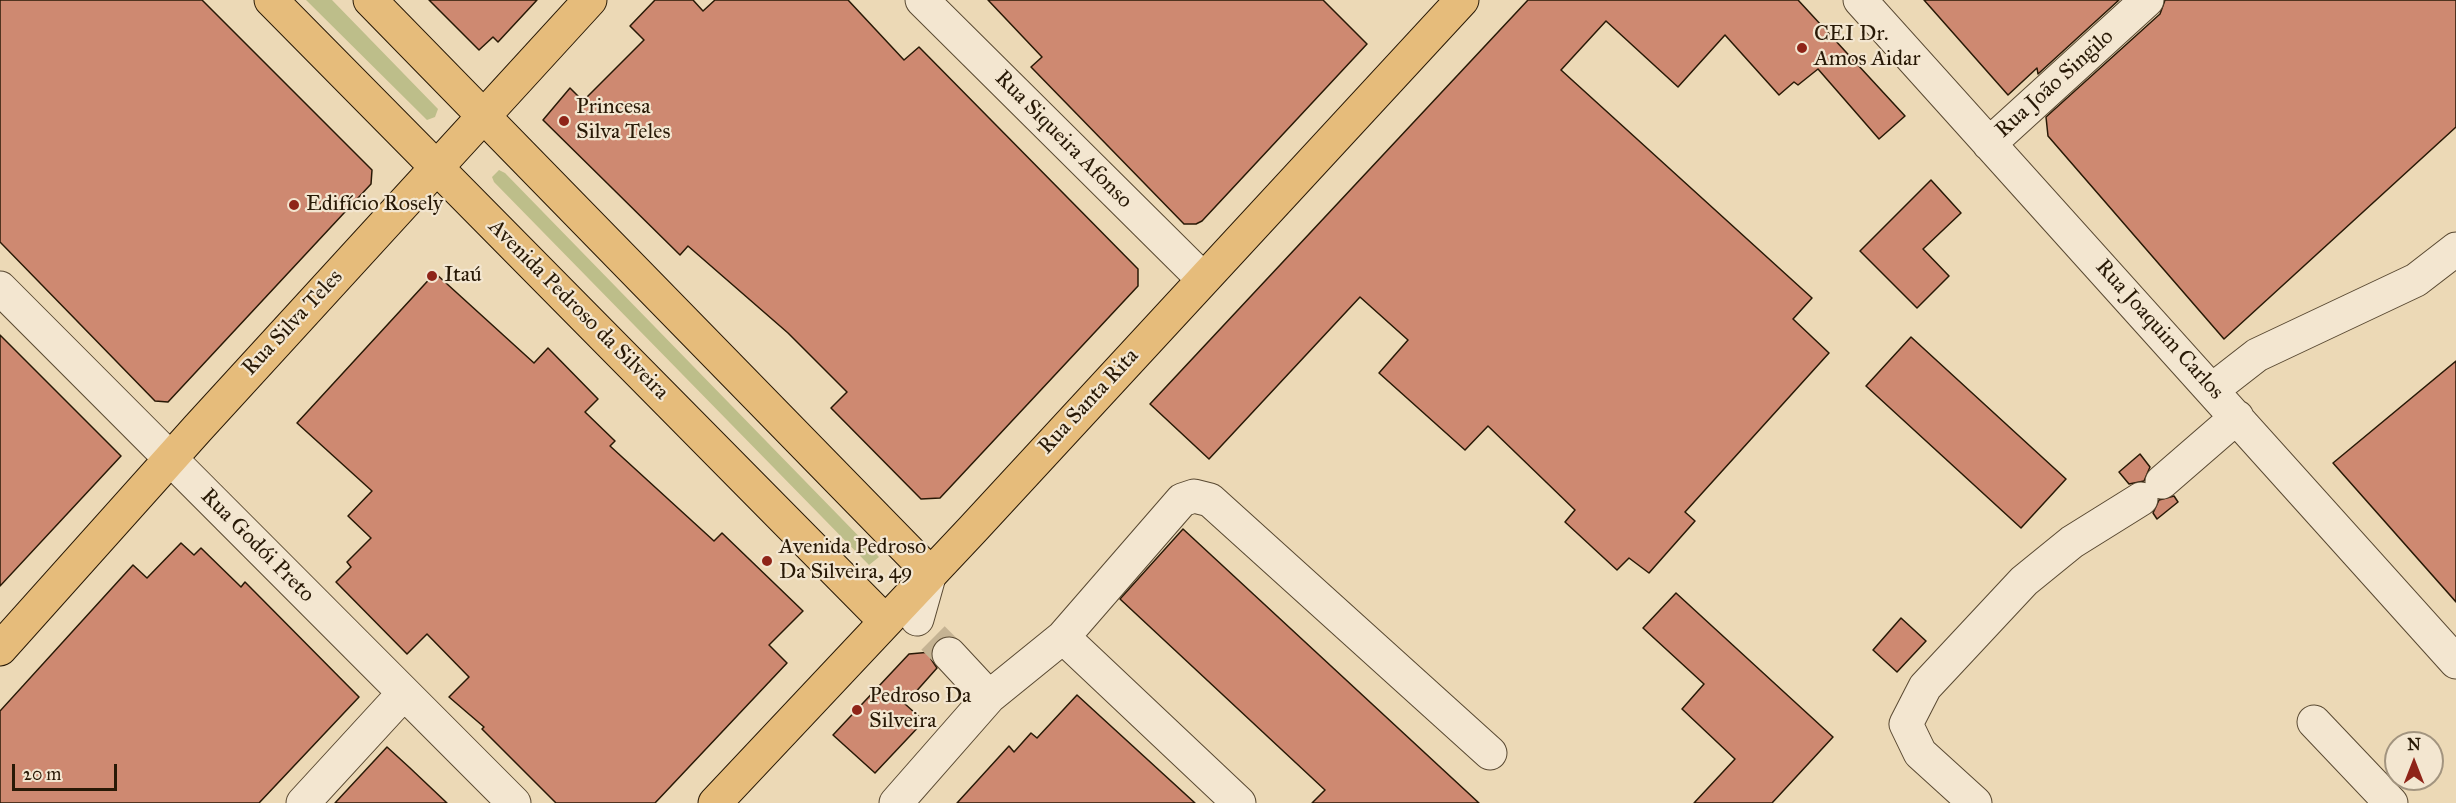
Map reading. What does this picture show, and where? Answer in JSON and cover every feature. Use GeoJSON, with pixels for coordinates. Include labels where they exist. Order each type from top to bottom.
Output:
{"type":"FeatureCollection","features":[{"type":"Feature","properties":{"kind":"main road","name":"Avenida Pedroso da Silveira"},"geometry":{"type":"LineString","coordinates":[[271,0],[436,167],[921,633]]}},
{"type":"Feature","properties":{"kind":"main road"},"geometry":{"type":"LineString","coordinates":[[370,0],[930,573]]}},
{"type":"Feature","properties":{"kind":"main road","name":"Rua Silva Teles"},"geometry":{"type":"LineString","coordinates":[[0,650],[170,458],[590,0]]}},
{"type":"Feature","properties":{"kind":"main road","name":"Rua Santa Rita"},"geometry":{"type":"LineString","coordinates":[[715,803],[921,633],[930,573],[1462,0]]}},
{"type":"Feature","properties":{"kind":"street","name":"Rua Siqueira Afonso"},"geometry":{"type":"LineString","coordinates":[[922,0],[1203,279]]}},
{"type":"Feature","properties":{"kind":"street","name":"Rua Joaquim Carlos"},"geometry":{"type":"LineString","coordinates":[[1860,0],[2456,662]]}},
{"type":"Feature","properties":{"kind":"street","name":"Rua João Singilo"},"geometry":{"type":"LineString","coordinates":[[1989,144],[2147,0]]}},
{"type":"Feature","properties":{"kind":"street"},"geometry":{"type":"LineString","coordinates":[[2212,390],[2257,355],[2416,280],[2456,249]]}},
{"type":"Feature","properties":{"kind":"street","name":"Rua Godói Preto"},"geometry":{"type":"LineString","coordinates":[[0,288],[514,803]]}},
{"type":"Feature","properties":{"kind":"street"},"geometry":{"type":"LineString","coordinates":[[1975,803],[1920,753],[1906,724],[1925,687],[2024,580],[2072,542],[2152,490],[2237,417]]}},
{"type":"Feature","properties":{"kind":"street"},"geometry":{"type":"LineString","coordinates":[[896,803],[989,697],[1063,637],[1182,500],[1194,496],[1210,500],[1490,753]]}},
{"type":"Feature","properties":{"kind":"street"},"geometry":{"type":"LineString","coordinates":[[921,633],[989,697]]}},
{"type":"Feature","properties":{"kind":"street"},"geometry":{"type":"LineString","coordinates":[[1063,637],[1239,803]]}},
{"type":"Feature","properties":{"kind":"street"},"geometry":{"type":"LineString","coordinates":[[303,803],[405,693]]}},
{"type":"Feature","properties":{"kind":"street"},"geometry":{"type":"LineString","coordinates":[[2314,722],[2391,803]]}},
{"type":"Feature","properties":{"kind":"green space"},"geometry":{"type":"Polygon","coordinates":[[[306,0],[332,0],[438,109],[435,117],[427,120],[306,0]]]}},
{"type":"Feature","properties":{"kind":"green space"},"geometry":{"type":"Polygon","coordinates":[[[499,170],[505,173],[879,557],[869,565],[494,182],[492,177],[499,170]]]}},
{"type":"Feature","properties":{"kind":"building"},"geometry":{"type":"Polygon","coordinates":[[[0,0],[202,0],[372,170],[371,184],[168,402],[155,401],[0,242],[0,0]]]}},
{"type":"Feature","properties":{"kind":"building"},"geometry":{"type":"Polygon","coordinates":[[[429,0],[537,0],[498,42],[493,37],[479,50],[429,0]]]}},
{"type":"Feature","properties":{"kind":"building"},"geometry":{"type":"Polygon","coordinates":[[[655,0],[693,0],[703,11],[715,0],[848,0],[904,60],[919,47],[1138,269],[1138,286],[940,498],[921,499],[831,408],[847,392],[788,333],[688,246],[680,255],[543,120],[570,88],[583,101],[644,40],[630,26],[655,0]]]}},
{"type":"Feature","properties":{"kind":"building"},"geometry":{"type":"Polygon","coordinates":[[[988,0],[1323,0],[1367,44],[1202,221],[1196,224],[1184,224],[1031,67],[1042,57],[988,0]]]}},
{"type":"Feature","properties":{"kind":"building"},"geometry":{"type":"Polygon","coordinates":[[[1528,0],[1798,0],[1905,116],[1879,139],[1818,69],[1798,85],[1794,82],[1779,95],[1725,35],[1678,87],[1606,21],[1561,70],[1812,298],[1793,319],[1829,353],[1685,512],[1695,521],[1649,573],[1629,558],[1617,570],[1565,522],[1575,510],[1488,426],[1465,450],[1379,373],[1408,340],[1360,297],[1209,459],[1150,404],[1528,0]]]}},
{"type":"Feature","properties":{"kind":"building"},"geometry":{"type":"Polygon","coordinates":[[[1924,0],[2119,0],[2038,74],[2037,68],[2008,95],[1924,0]]]}},
{"type":"Feature","properties":{"kind":"building"},"geometry":{"type":"Polygon","coordinates":[[[2165,0],[2456,0],[2456,127],[2224,339],[2048,136],[2046,117],[2160,14],[2165,0]]]}},
{"type":"Feature","properties":{"kind":"building"},"geometry":{"type":"Polygon","coordinates":[[[1931,180],[1961,213],[1923,249],[1949,276],[1917,308],[1860,251],[1931,180]]]}},
{"type":"Feature","properties":{"kind":"building"},"geometry":{"type":"Polygon","coordinates":[[[435,273],[534,363],[548,348],[598,399],[585,412],[615,441],[610,446],[714,541],[722,533],[803,611],[769,645],[787,663],[655,803],[556,803],[482,729],[484,727],[449,697],[469,677],[427,634],[407,654],[336,582],[351,567],[347,562],[371,538],[348,516],[372,491],[297,423],[435,273]]]}},
{"type":"Feature","properties":{"kind":"building"},"geometry":{"type":"Polygon","coordinates":[[[0,335],[121,456],[0,586],[0,335]]]}},
{"type":"Feature","properties":{"kind":"building"},"geometry":{"type":"Polygon","coordinates":[[[1911,337],[2066,479],[2021,528],[1866,386],[1911,337]]]}},
{"type":"Feature","properties":{"kind":"building"},"geometry":{"type":"Polygon","coordinates":[[[2456,361],[2456,602],[2333,463],[2456,361]]]}},
{"type":"Feature","properties":{"kind":"building"},"geometry":{"type":"Polygon","coordinates":[[[2140,454],[2150,467],[2144,481],[2129,484],[2119,472],[2140,454]]]}},
{"type":"Feature","properties":{"kind":"building"},"geometry":{"type":"Polygon","coordinates":[[[2174,496],[2178,502],[2157,519],[2153,513],[2159,500],[2174,496]]]}},
{"type":"Feature","properties":{"kind":"building"},"geometry":{"type":"Polygon","coordinates":[[[1183,529],[1479,803],[1312,803],[1325,790],[1120,599],[1183,529]]]}},
{"type":"Feature","properties":{"kind":"building"},"geometry":{"type":"Polygon","coordinates":[[[181,543],[194,555],[201,548],[241,587],[245,582],[359,697],[259,803],[0,803],[0,711],[133,565],[147,578],[181,543]]]}},
{"type":"Feature","properties":{"kind":"building"},"geometry":{"type":"Polygon","coordinates":[[[1676,593],[1833,737],[1772,803],[1694,803],[1735,759],[1682,709],[1704,684],[1643,628],[1676,593]]]}},
{"type":"Feature","properties":{"kind":"building"},"geometry":{"type":"Polygon","coordinates":[[[1901,618],[1926,641],[1897,672],[1873,650],[1901,618]]]}},
{"type":"Feature","properties":{"kind":"building"},"geometry":{"type":"Polygon","coordinates":[[[931,652],[931,659],[937,668],[905,704],[924,721],[875,773],[833,735],[909,654],[931,652]]]}},
{"type":"Feature","properties":{"kind":"building"},"geometry":{"type":"Polygon","coordinates":[[[1077,695],[1195,803],[957,803],[1009,746],[1014,752],[1031,733],[1037,738],[1077,695]]]}},
{"type":"Feature","properties":{"kind":"building"},"geometry":{"type":"Polygon","coordinates":[[[387,747],[410,768],[447,803],[335,803],[387,747]]]}},
{"type":"Feature","properties":{"kind":"tunnel"},"geometry":{"type":"LineString","coordinates":[[933,638],[949,654]]}},
{"type":"Feature","properties":{"kind":"place","name":"CEI Dr. Amos Aidar"},"geometry":{"type":"Point","coordinates":[1802,48]}},
{"type":"Feature","properties":{"kind":"place","name":"Princesa Silva Teles"},"geometry":{"type":"Point","coordinates":[564,121]}},
{"type":"Feature","properties":{"kind":"place","name":"Edifício Rosely"},"geometry":{"type":"Point","coordinates":[294,205]}},
{"type":"Feature","properties":{"kind":"place","name":"Itaú"},"geometry":{"type":"Point","coordinates":[432,276]}},
{"type":"Feature","properties":{"kind":"place","name":"Avenida Pedroso Da Silveira, 49"},"geometry":{"type":"Point","coordinates":[767,561]}},
{"type":"Feature","properties":{"kind":"place","name":"Pedroso Da Silveira"},"geometry":{"type":"Point","coordinates":[857,710]}}]}
